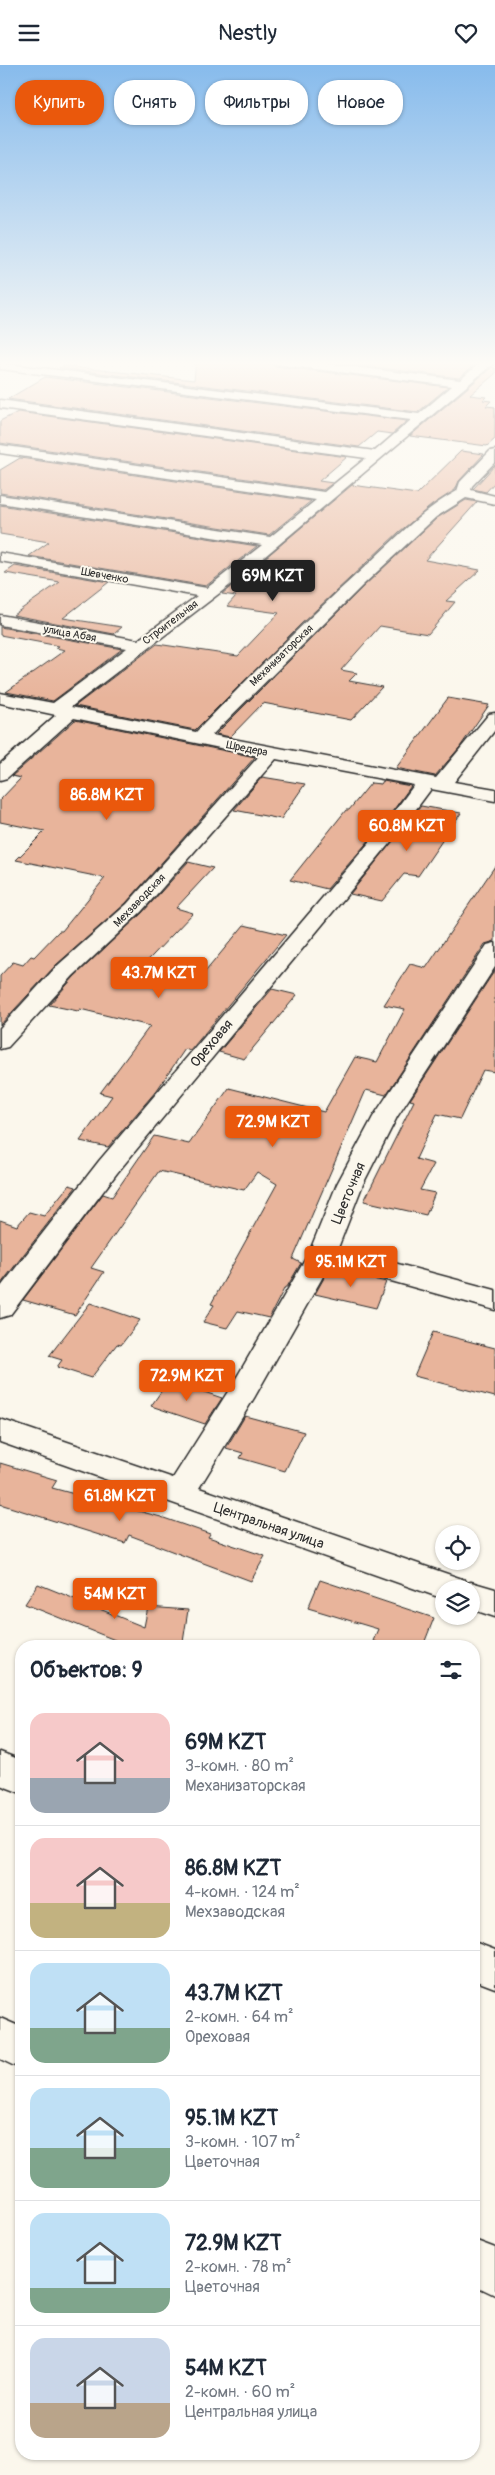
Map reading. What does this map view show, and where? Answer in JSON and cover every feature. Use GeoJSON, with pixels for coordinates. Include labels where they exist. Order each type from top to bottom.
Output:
{"type":"FeatureCollection","features":[{"type":"Feature","properties":{"kind":"street"},"geometry":{"type":"LineString","coordinates":[[167,473],[327,497]]}},
{"type":"Feature","properties":{"kind":"street","name":"Строительная"},"geometry":{"type":"LineString","coordinates":[[0,775],[63,711],[139,645],[209,593],[354,473]]}},
{"type":"Feature","properties":{"kind":"street","name":"Механизаторская"},"geometry":{"type":"LineString","coordinates":[[199,739],[373,567],[454,498],[464,493],[464,485],[476,473]]}},
{"type":"Feature","properties":{"kind":"street"},"geometry":{"type":"LineString","coordinates":[[464,493],[495,500]]}},
{"type":"Feature","properties":{"kind":"street"},"geometry":{"type":"LineString","coordinates":[[0,499],[273,542]]}},
{"type":"Feature","properties":{"kind":"street","name":"Шевченко"},"geometry":{"type":"LineString","coordinates":[[0,557],[209,593]]}},
{"type":"Feature","properties":{"kind":"street","name":"улица Абая"},"geometry":{"type":"LineString","coordinates":[[0,621],[139,645]]}},
{"type":"Feature","properties":{"kind":"street","name":"Шредера"},"geometry":{"type":"LineString","coordinates":[[0,698],[199,739],[495,795]]}},
{"type":"Feature","properties":{"kind":"street","name":"Ореховая"},"geometry":{"type":"LineString","coordinates":[[0,1308],[108,1167],[392,828],[495,718]]}},
{"type":"Feature","properties":{"kind":"street","name":"Мехзаводская"},"geometry":{"type":"LineString","coordinates":[[0,1042],[65,971],[134,907],[272,753]]}},
{"type":"Feature","properties":{"kind":"street","name":"Цветочная"},"geometry":{"type":"LineString","coordinates":[[180,1494],[244,1390],[323,1253],[350,1184],[385,1117],[495,950]]}},
{"type":"Feature","properties":{"kind":"street"},"geometry":{"type":"LineString","coordinates":[[323,1253],[495,1300]]}},
{"type":"Feature","properties":{"kind":"street","name":"Центральная улица"},"geometry":{"type":"LineString","coordinates":[[0,1430],[435,1583]]}},
{"type":"Feature","properties":{"kind":"street"},"geometry":{"type":"LineString","coordinates":[[480,1598],[495,1603]]}},
{"type":"Feature","properties":{"kind":"street"},"geometry":{"type":"LineString","coordinates":[[0,1769],[15,1775]]}},
{"type":"Feature","properties":{"kind":"street"},"geometry":{"type":"LineString","coordinates":[[480,1963],[495,1969]]}},
{"type":"Feature","properties":{"kind":"street"},"geometry":{"type":"LineString","coordinates":[[0,2038],[15,2045]]}},
{"type":"Feature","properties":{"kind":"street"},"geometry":{"type":"LineString","coordinates":[[480,2265],[495,2272]]}},
{"type":"Feature","properties":{"kind":"building"},"geometry":{"type":"Polygon","coordinates":[[[0,473],[125,473],[311,501],[269,535],[0,493],[0,473]]]}},
{"type":"Feature","properties":{"kind":"building"},"geometry":{"type":"Polygon","coordinates":[[[209,473],[328,473],[319,481],[333,483],[323,490],[209,473]]]}},
{"type":"Feature","properties":{"kind":"building"},"geometry":{"type":"Polygon","coordinates":[[[438,473],[466,473],[459,481],[455,490],[432,505],[399,532],[301,624],[195,730],[75,706],[157,644],[238,656],[279,613],[227,606],[236,596],[222,594],[352,485],[417,494],[438,473]]]}},
{"type":"Feature","properties":{"kind":"building"},"geometry":{"type":"Polygon","coordinates":[[[487,473],[495,473],[495,482],[486,492],[473,489],[487,473]]]}},
{"type":"Feature","properties":{"kind":"building"},"geometry":{"type":"Polygon","coordinates":[[[466,500],[477,502],[425,560],[480,570],[446,601],[455,602],[428,634],[380,626],[341,670],[357,673],[349,681],[382,687],[351,720],[263,703],[230,737],[216,734],[364,586],[437,518],[466,500]]]}},
{"type":"Feature","properties":{"kind":"building"},"geometry":{"type":"Polygon","coordinates":[[[0,505],[257,546],[206,586],[29,556],[49,542],[0,534],[0,505]]]}},
{"type":"Feature","properties":{"kind":"building"},"geometry":{"type":"Polygon","coordinates":[[[15,566],[109,582],[63,618],[122,627],[114,634],[13,615],[60,582],[5,573],[15,566]]]}},
{"type":"Feature","properties":{"kind":"building"},"geometry":{"type":"Polygon","coordinates":[[[0,627],[122,649],[53,701],[6,692],[65,650],[56,648],[59,646],[0,635],[0,627]]]}},
{"type":"Feature","properties":{"kind":"building"},"geometry":{"type":"Polygon","coordinates":[[[448,698],[489,705],[460,747],[435,776],[396,768],[448,698]]]}},
{"type":"Feature","properties":{"kind":"building"},"geometry":{"type":"Polygon","coordinates":[[[75,720],[255,757],[126,903],[56,965],[0,1025],[0,976],[13,962],[23,965],[31,956],[34,957],[59,931],[62,931],[105,878],[16,860],[45,831],[0,822],[0,800],[21,778],[12,776],[75,720]]]}},
{"type":"Feature","properties":{"kind":"building"},"geometry":{"type":"Polygon","coordinates":[[[262,777],[305,784],[281,819],[234,810],[262,777]]]}},
{"type":"Feature","properties":{"kind":"building"},"geometry":{"type":"Polygon","coordinates":[[[383,781],[411,786],[384,823],[327,889],[290,880],[346,810],[349,810],[371,783],[381,784],[383,781]]]}},
{"type":"Feature","properties":{"kind":"building"},"geometry":{"type":"Polygon","coordinates":[[[421,806],[461,813],[418,876],[404,874],[382,901],[350,894],[421,806]]]}},
{"type":"Feature","properties":{"kind":"building"},"geometry":{"type":"Polygon","coordinates":[[[188,862],[213,868],[176,908],[193,913],[134,975],[191,989],[244,925],[286,935],[190,1051],[185,1049],[157,1090],[108,1147],[80,1141],[112,1096],[100,1093],[150,1026],[80,1009],[78,1011],[49,1005],[74,977],[142,913],[188,862]]]}},
{"type":"Feature","properties":{"kind":"building"},"geometry":{"type":"Polygon","coordinates":[[[495,866],[495,941],[485,944],[386,1095],[366,1090],[293,1259],[301,1263],[287,1287],[285,1287],[269,1318],[238,1311],[227,1328],[203,1322],[214,1305],[211,1304],[277,1184],[257,1172],[244,1190],[159,1171],[91,1268],[104,1272],[75,1315],[23,1300],[103,1194],[112,1197],[154,1136],[189,1144],[229,1088],[324,1112],[355,1057],[377,1062],[405,1009],[384,1005],[410,964],[426,968],[495,866]]]}},
{"type":"Feature","properties":{"kind":"building"},"geometry":{"type":"Polygon","coordinates":[[[495,970],[495,1072],[483,1070],[460,1119],[437,1114],[416,1159],[434,1164],[420,1190],[435,1193],[426,1215],[364,1201],[414,1101],[410,1100],[495,970]]]}},
{"type":"Feature","properties":{"kind":"building"},"geometry":{"type":"Polygon","coordinates":[[[272,989],[297,995],[244,1059],[219,1052],[272,989]]]}},
{"type":"Feature","properties":{"kind":"building"},"geometry":{"type":"Polygon","coordinates":[[[69,1185],[76,1187],[0,1285],[0,1220],[17,1226],[29,1212],[44,1216],[69,1185]]]}},
{"type":"Feature","properties":{"kind":"building"},"geometry":{"type":"Polygon","coordinates":[[[329,1269],[386,1282],[376,1308],[315,1294],[329,1269]]]}},
{"type":"Feature","properties":{"kind":"building"},"geometry":{"type":"Polygon","coordinates":[[[90,1303],[140,1320],[121,1345],[117,1344],[91,1378],[57,1367],[62,1360],[49,1356],[90,1303]]]}},
{"type":"Feature","properties":{"kind":"building"},"geometry":{"type":"Polygon","coordinates":[[[433,1332],[495,1348],[495,1397],[414,1376],[433,1332]]]}},
{"type":"Feature","properties":{"kind":"building"},"geometry":{"type":"Polygon","coordinates":[[[169,1380],[222,1398],[205,1424],[151,1406],[169,1380]]]}},
{"type":"Feature","properties":{"kind":"building"},"geometry":{"type":"Polygon","coordinates":[[[245,1416],[304,1432],[285,1471],[240,1458],[243,1453],[226,1448],[245,1416]]]}},
{"type":"Feature","properties":{"kind":"building"},"geometry":{"type":"Polygon","coordinates":[[[0,1463],[57,1480],[52,1488],[161,1517],[210,1534],[208,1537],[265,1556],[251,1581],[129,1535],[125,1543],[0,1504],[0,1463]]]}},
{"type":"Feature","properties":{"kind":"building"},"geometry":{"type":"Polygon","coordinates":[[[320,1580],[434,1618],[425,1640],[373,1640],[378,1629],[308,1608],[320,1580]]]}},
{"type":"Feature","properties":{"kind":"building"},"geometry":{"type":"Polygon","coordinates":[[[38,1584],[144,1627],[148,1607],[188,1610],[183,1640],[115,1640],[25,1604],[38,1584]]]}}]}
